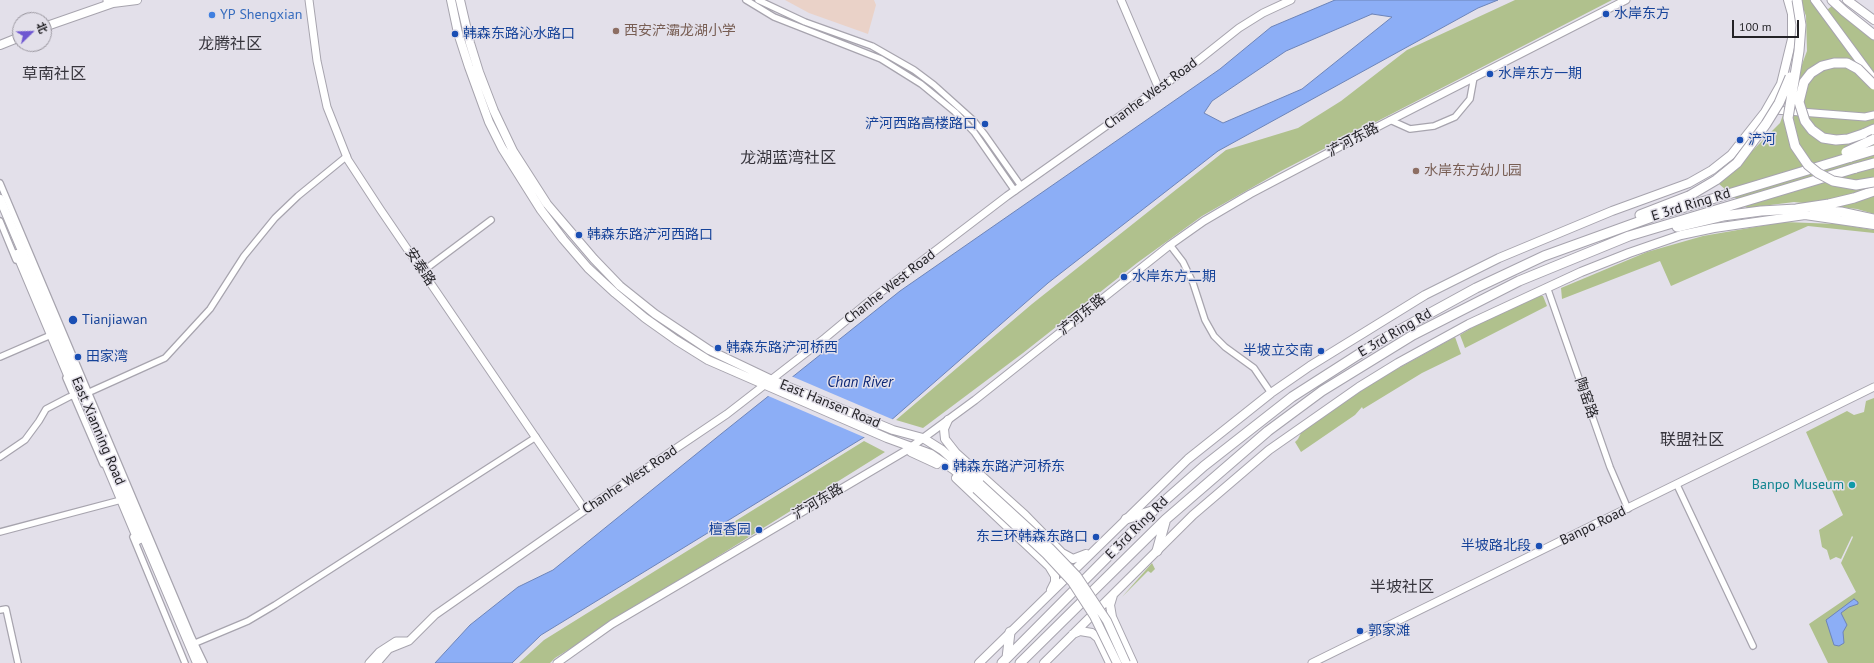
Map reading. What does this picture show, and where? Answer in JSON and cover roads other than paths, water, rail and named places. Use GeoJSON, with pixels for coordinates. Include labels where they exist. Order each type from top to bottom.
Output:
{"type":"FeatureCollection","features":[{"type":"Feature","properties":{"kind":"highway"},"geometry":{"type":"LineString","coordinates":[[1797,0],[1801,25],[1799,51],[1792,86],[1788,118],[1790,132],[1795,146],[1808,165],[1818,173],[1833,181],[1856,185],[1874,182]]}},
{"type":"Feature","properties":{"kind":"highway"},"geometry":{"type":"LineString","coordinates":[[1832,0],[1844,12],[1874,35]]}},
{"type":"Feature","properties":{"kind":"highway"},"geometry":{"type":"LineString","coordinates":[[1544,256],[1564,243],[1689,196],[1716,180],[1737,163],[1750,147],[1779,103],[1799,51]]}},
{"type":"Feature","properties":{"kind":"highway"},"geometry":{"type":"LineString","coordinates":[[1874,85],[1858,69],[1847,63],[1834,62],[1822,66],[1811,74],[1804,82],[1799,102],[1805,121],[1812,130],[1823,138],[1836,140],[1848,139],[1874,129]]}},
{"type":"Feature","properties":{"kind":"highway"},"geometry":{"type":"LineString","coordinates":[[1848,154],[1874,139]]}},
{"type":"Feature","properties":{"kind":"highway"},"geometry":{"type":"LineString","coordinates":[[1848,154],[1874,150]]}},
{"type":"Feature","properties":{"kind":"highway","name":"E 3rd Ring Rd"},"geometry":{"type":"LineString","coordinates":[[1004,660],[1153,511],[1204,466],[1262,420],[1328,373],[1381,340],[1438,308],[1544,256],[1629,224],[1718,196],[1743,184],[1848,154]]}},
{"type":"Feature","properties":{"kind":"highway","name":"E 3rd Ring Rd"},"geometry":{"type":"LineString","coordinates":[[1020,663],[1165,520],[1268,431],[1296,409],[1353,371],[1413,335],[1482,299],[1574,257],[1629,236],[1874,163]]}},
{"type":"Feature","properties":{"kind":"highway"},"geometry":{"type":"LineString","coordinates":[[1629,236],[1654,233],[1722,216],[1761,211],[1796,209],[1842,201],[1874,191]]}},
{"type":"Feature","properties":{"kind":"highway"},"geometry":{"type":"LineString","coordinates":[[1796,209],[1841,212],[1874,219]]}},
{"type":"Feature","properties":{"kind":"highway"},"geometry":{"type":"LineString","coordinates":[[1126,519],[1153,511]]}},
{"type":"Feature","properties":{"kind":"highway"},"geometry":{"type":"LineString","coordinates":[[1157,551],[1165,520]]}},
{"type":"Feature","properties":{"kind":"highway"},"geometry":{"type":"LineString","coordinates":[[1004,660],[1010,632]]}},
{"type":"Feature","properties":{"kind":"main road"},"geometry":{"type":"LineString","coordinates":[[52,19],[107,0]]}},
{"type":"Feature","properties":{"kind":"main road"},"geometry":{"type":"LineString","coordinates":[[52,24],[113,3],[137,0]]}},
{"type":"Feature","properties":{"kind":"main road","name":"East Hansen Road"},"geometry":{"type":"LineString","coordinates":[[450,0],[469,67],[489,122],[518,175],[541,210],[588,268],[645,318],[708,360],[909,448],[930,454],[978,486],[1051,549],[1077,576],[1107,621],[1126,663]]}},
{"type":"Feature","properties":{"kind":"main road","name":"East Hansen Road"},"geometry":{"type":"LineString","coordinates":[[460,0],[479,72],[503,131],[513,151],[543,198],[564,225],[620,286],[655,314],[709,350],[736,364],[893,430],[923,438],[942,450],[962,466],[978,486],[1072,582],[1094,616],[1117,663]]}},
{"type":"Feature","properties":{"kind":"main road"},"geometry":{"type":"LineString","coordinates":[[464,0],[464,17]]}},
{"type":"Feature","properties":{"kind":"main road"},"geometry":{"type":"LineString","coordinates":[[978,663],[1188,459],[1271,393],[1324,356],[1425,296],[1499,258],[1546,238],[1689,183],[1712,170],[1731,156],[1768,106],[1781,84],[1791,45],[1792,14],[1788,0]]}},
{"type":"Feature","properties":{"kind":"main road"},"geometry":{"type":"LineString","coordinates":[[1815,0],[1874,80]]}},
{"type":"Feature","properties":{"kind":"main road"},"geometry":{"type":"LineString","coordinates":[[1822,0],[1874,71]]}},
{"type":"Feature","properties":{"kind":"main road"},"geometry":{"type":"LineString","coordinates":[[1847,0],[1874,20]]}},
{"type":"Feature","properties":{"kind":"main road"},"geometry":{"type":"LineString","coordinates":[[0,40],[12,35]]}},
{"type":"Feature","properties":{"kind":"main road"},"geometry":{"type":"LineString","coordinates":[[0,45],[12,40]]}},
{"type":"Feature","properties":{"kind":"main road","name":"East Xianning Road"},"geometry":{"type":"LineString","coordinates":[[0,199],[80,394],[120,500],[191,663]]}},
{"type":"Feature","properties":{"kind":"main road","name":"East Xianning Road"},"geometry":{"type":"LineString","coordinates":[[0,213],[50,336],[80,394],[192,644],[197,663]]}},
{"type":"Feature","properties":{"kind":"main road"},"geometry":{"type":"LineString","coordinates":[[1044,663],[1193,515],[1269,450],[1337,402],[1383,372],[1491,312],[1630,253],[1681,235],[1714,228],[1805,215],[1874,225]]}},
{"type":"Feature","properties":{"kind":"main road"},"geometry":{"type":"LineString","coordinates":[[948,420],[944,428],[945,439],[956,453],[1025,515],[1069,558],[1077,559],[1097,547]]}},
{"type":"Feature","properties":{"kind":"main road"},"geometry":{"type":"LineString","coordinates":[[909,448],[946,470],[1049,566],[1053,571],[1055,582],[1046,597]]}},
{"type":"Feature","properties":{"kind":"main road"},"geometry":{"type":"LineString","coordinates":[[1113,594],[1110,605],[1112,617],[1133,663]]}},
{"type":"Feature","properties":{"kind":"main road"},"geometry":{"type":"LineString","coordinates":[[1073,634],[1080,631],[1092,633],[1098,638],[1110,663]]}},
{"type":"Feature","properties":{"kind":"street","name":"安泰路"},"geometry":{"type":"LineString","coordinates":[[309,0],[317,61],[327,107],[347,156],[380,209],[585,510]]}},
{"type":"Feature","properties":{"kind":"street"},"geometry":{"type":"LineString","coordinates":[[746,0],[774,17],[881,59],[921,84],[955,112],[974,132],[1018,189]]}},
{"type":"Feature","properties":{"kind":"street"},"geometry":{"type":"LineString","coordinates":[[758,0],[805,22],[872,46],[914,70],[934,85],[973,120],[985,135],[1018,189]]}},
{"type":"Feature","properties":{"kind":"street"},"geometry":{"type":"LineString","coordinates":[[1120,0],[1159,89]]}},
{"type":"Feature","properties":{"kind":"street","name":"Chanhe West Road"},"geometry":{"type":"LineString","coordinates":[[377,663],[389,650],[409,641],[435,615],[585,510],[727,414],[765,386],[872,299],[1018,189],[1159,89],[1245,24],[1263,13],[1291,0]]}},
{"type":"Feature","properties":{"kind":"street","name":"浐河东路"},"geometry":{"type":"LineString","coordinates":[[557,663],[612,624],[909,448],[948,420],[1170,245],[1204,220],[1390,120],[1626,0]]}},
{"type":"Feature","properties":{"kind":"street"},"geometry":{"type":"LineString","coordinates":[[1390,120],[1410,129],[1434,126],[1456,117],[1470,99],[1474,77]]}},
{"type":"Feature","properties":{"kind":"street"},"geometry":{"type":"LineString","coordinates":[[1768,106],[1775,110],[1865,117],[1874,115]]}},
{"type":"Feature","properties":{"kind":"street"},"geometry":{"type":"LineString","coordinates":[[0,457],[25,440],[46,409],[166,358],[210,309],[244,256],[275,218],[298,196],[347,156]]}},
{"type":"Feature","properties":{"kind":"street"},"geometry":{"type":"LineString","coordinates":[[0,183],[80,394]]}},
{"type":"Feature","properties":{"kind":"street"},"geometry":{"type":"LineString","coordinates":[[423,271],[491,220]]}},
{"type":"Feature","properties":{"kind":"street"},"geometry":{"type":"LineString","coordinates":[[0,221],[50,336],[0,357]]}},
{"type":"Feature","properties":{"kind":"street"},"geometry":{"type":"LineString","coordinates":[[1170,245],[1183,262],[1193,283],[1205,320],[1214,336],[1225,347],[1254,368],[1271,393]]}},
{"type":"Feature","properties":{"kind":"street","name":"陶窑路"},"geometry":{"type":"LineString","coordinates":[[1547,287],[1610,467],[1628,509]]}},
{"type":"Feature","properties":{"kind":"street","name":"Banpo Road"},"geometry":{"type":"LineString","coordinates":[[1312,663],[1874,387]]}},
{"type":"Feature","properties":{"kind":"street"},"geometry":{"type":"LineString","coordinates":[[204,663],[192,644],[248,621],[275,605],[536,437]]}},
{"type":"Feature","properties":{"kind":"street"},"geometry":{"type":"LineString","coordinates":[[956,453],[962,466],[973,469]]}},
{"type":"Feature","properties":{"kind":"street"},"geometry":{"type":"LineString","coordinates":[[1677,484],[1753,646]]}},
{"type":"Feature","properties":{"kind":"street"},"geometry":{"type":"LineString","coordinates":[[0,532],[120,500],[185,663]]}},
{"type":"Feature","properties":{"kind":"street"},"geometry":{"type":"LineString","coordinates":[[3,610],[18,663]]}},
{"type":"Feature","properties":{"kind":"street"},"geometry":{"type":"LineString","coordinates":[[369,663],[379,652],[396,641],[409,641]]}},
{"type":"Feature","properties":{"kind":"water","name":"Chan River"},"geometry":{"type":"Polygon","coordinates":[[[1335,0],[1498,0],[1478,8],[1218,151],[1048,283],[889,422],[541,635],[512,663],[435,663],[470,625],[518,587],[553,570],[900,291],[1220,69],[1271,27],[1335,0]],[[1372,14],[1286,51],[1212,101],[1204,113],[1223,123],[1302,89],[1392,17],[1372,14]]]}},
{"type":"Feature","properties":{"kind":"water"},"geometry":{"type":"Polygon","coordinates":[[[1854,599],[1858,602],[1858,604],[1849,607],[1841,613],[1847,625],[1843,632],[1844,643],[1839,646],[1834,645],[1826,620],[1854,599]]]}},
{"type":"Feature","properties":{"kind":"place","name":"水岸东方"},"geometry":{"type":"Point","coordinates":[1606,14]}},
{"type":"Feature","properties":{"kind":"place","name":"YP Shengxian"},"geometry":{"type":"Point","coordinates":[212,15]}},
{"type":"Feature","properties":{"kind":"place","name":"西安浐灞龙湖小学"},"geometry":{"type":"Point","coordinates":[616,31]}},
{"type":"Feature","properties":{"kind":"place","name":"韩森东路沁水路口"},"geometry":{"type":"Point","coordinates":[455,34]}},
{"type":"Feature","properties":{"kind":"place","name":"水岸东方一期"},"geometry":{"type":"Point","coordinates":[1490,74]}},
{"type":"Feature","properties":{"kind":"place","name":"浐河西路高楼路口"},"geometry":{"type":"Point","coordinates":[985,124]}},
{"type":"Feature","properties":{"kind":"place","name":"浐河"},"geometry":{"type":"Point","coordinates":[1740,140]}},
{"type":"Feature","properties":{"kind":"place","name":"水岸东方幼儿园"},"geometry":{"type":"Point","coordinates":[1416,171]}},
{"type":"Feature","properties":{"kind":"place","name":"韩森东路浐河西路口"},"geometry":{"type":"Point","coordinates":[579,235]}},
{"type":"Feature","properties":{"kind":"place","name":"水岸东方二期"},"geometry":{"type":"Point","coordinates":[1124,277]}},
{"type":"Feature","properties":{"kind":"place","name":"Tianjiawan"},"geometry":{"type":"Point","coordinates":[73,320]}},
{"type":"Feature","properties":{"kind":"place","name":"韩森东路浐河桥西"},"geometry":{"type":"Point","coordinates":[718,348]}},
{"type":"Feature","properties":{"kind":"place","name":"半坡立交南"},"geometry":{"type":"Point","coordinates":[1321,351]}},
{"type":"Feature","properties":{"kind":"place","name":"田家湾"},"geometry":{"type":"Point","coordinates":[78,357]}},
{"type":"Feature","properties":{"kind":"place","name":"韩森东路浐河桥东"},"geometry":{"type":"Point","coordinates":[945,467]}},
{"type":"Feature","properties":{"kind":"place","name":"Banpo Museum"},"geometry":{"type":"Point","coordinates":[1852,485]}},
{"type":"Feature","properties":{"kind":"place","name":"檀香园"},"geometry":{"type":"Point","coordinates":[759,530]}},
{"type":"Feature","properties":{"kind":"place","name":"东三环韩森东路口"},"geometry":{"type":"Point","coordinates":[1096,537]}},
{"type":"Feature","properties":{"kind":"place","name":"半坡路北段"},"geometry":{"type":"Point","coordinates":[1539,546]}},
{"type":"Feature","properties":{"kind":"place","name":"郭家滩"},"geometry":{"type":"Point","coordinates":[1360,631]}},
{"type":"Feature","properties":{"kind":"district","name":"龙腾社区"},"geometry":{"type":"Point","coordinates":[230,44]}},
{"type":"Feature","properties":{"kind":"district","name":"草南社区"},"geometry":{"type":"Point","coordinates":[54,74]}},
{"type":"Feature","properties":{"kind":"district","name":"龙湖蓝湾社区"},"geometry":{"type":"Point","coordinates":[788,158]}},
{"type":"Feature","properties":{"kind":"district","name":"联盟社区"},"geometry":{"type":"Point","coordinates":[1692,440]}},
{"type":"Feature","properties":{"kind":"district","name":"半坡社区"},"geometry":{"type":"Point","coordinates":[1402,587]}}]}
